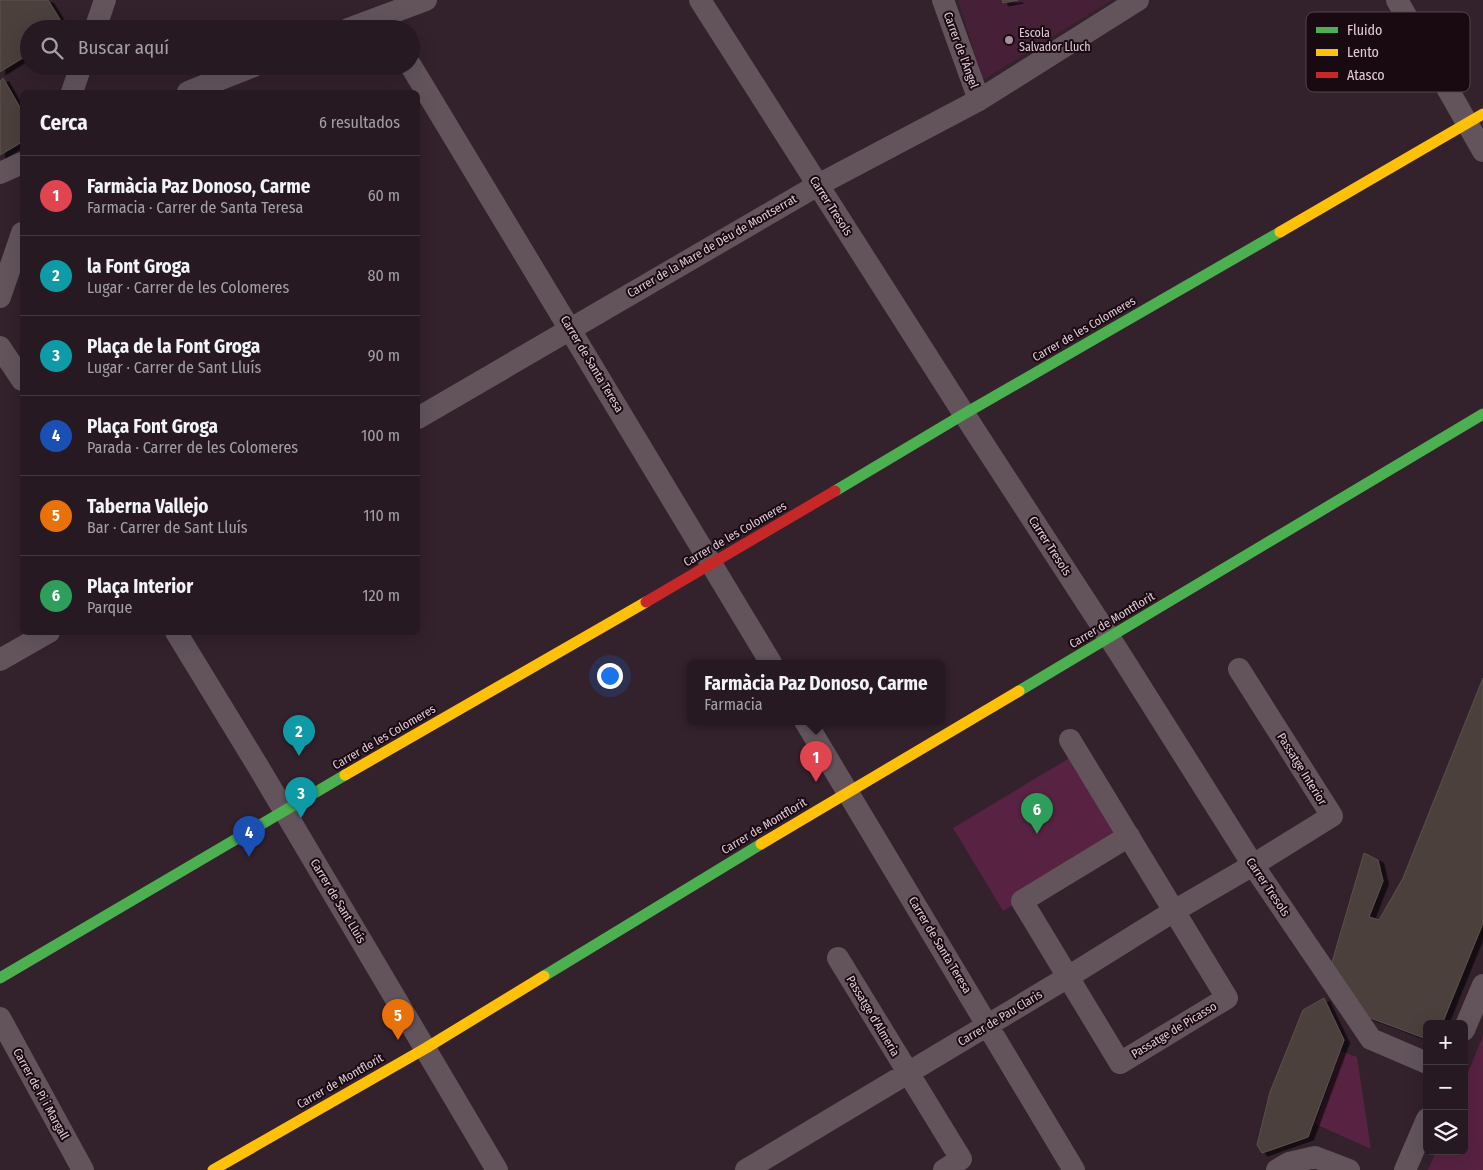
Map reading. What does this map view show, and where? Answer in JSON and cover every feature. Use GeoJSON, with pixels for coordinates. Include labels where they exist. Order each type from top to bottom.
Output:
{"type":"FeatureCollection","features":[{"type":"Feature","properties":{"kind":"street"},"geometry":{"type":"LineString","coordinates":[[98,20],[105,0]]}},
{"type":"Feature","properties":{"kind":"street"},"geometry":{"type":"LineString","coordinates":[[369,20],[426,0]]}},
{"type":"Feature","properties":{"kind":"street","name":"Carrer Tresols"},"geometry":{"type":"LineString","coordinates":[[700,0],[964,414],[1110,637],[1253,865],[1371,1039],[1423,1061]]}},
{"type":"Feature","properties":{"kind":"street","name":"Carrer de l'Àngel"},"geometry":{"type":"LineString","coordinates":[[944,0],[979,100]]}},
{"type":"Feature","properties":{"kind":"street","name":"Carrer de la Mare de Déu de Montserrat"},"geometry":{"type":"LineString","coordinates":[[420,417],[818,185],[979,100],[1138,0]]}},
{"type":"Feature","properties":{"kind":"street"},"geometry":{"type":"LineString","coordinates":[[1397,0],[1405,12]]}},
{"type":"Feature","properties":{"kind":"street"},"geometry":{"type":"LineString","coordinates":[[73,90],[78,75]]}},
{"type":"Feature","properties":{"kind":"street"},"geometry":{"type":"LineString","coordinates":[[193,90],[231,75]]}},
{"type":"Feature","properties":{"kind":"street","name":"Carrer de Santa Teresa"},"geometry":{"type":"LineString","coordinates":[[416,75],[769,660]]}},
{"type":"Feature","properties":{"kind":"street"},"geometry":{"type":"LineString","coordinates":[[1457,92],[1475,119],[1483,151]]}},
{"type":"Feature","properties":{"kind":"street","name":"Carrer de les Colomeres"},"geometry":{"type":"LineString","coordinates":[[0,978],[284,810],[712,564],[964,414],[1475,119]]}},
{"type":"Feature","properties":{"kind":"street"},"geometry":{"type":"LineString","coordinates":[[0,173],[20,164]]}},
{"type":"Feature","properties":{"kind":"street"},"geometry":{"type":"LineString","coordinates":[[0,298],[20,239]]}},
{"type":"Feature","properties":{"kind":"street"},"geometry":{"type":"LineString","coordinates":[[0,347],[20,377]]}},
{"type":"Feature","properties":{"kind":"street","name":"Carrer de Montflorit"},"geometry":{"type":"LineString","coordinates":[[213,1170],[426,1048],[848,791],[1483,414]]}},
{"type":"Feature","properties":{"kind":"street"},"geometry":{"type":"LineString","coordinates":[[0,660],[44,635]]}},
{"type":"Feature","properties":{"kind":"street","name":"Carrer de Sant Lluís"},"geometry":{"type":"LineString","coordinates":[[178,635],[426,1048],[497,1170]]}},
{"type":"Feature","properties":{"kind":"street","name":"Passatge Interior"},"geometry":{"type":"LineString","coordinates":[[1239,669],[1332,816],[1253,865]]}},
{"type":"Feature","properties":{"kind":"street","name":"Carrer de Santa Teresa"},"geometry":{"type":"LineString","coordinates":[[807,725],[1074,1170]]}},
{"type":"Feature","properties":{"kind":"street"},"geometry":{"type":"LineString","coordinates":[[1070,740],[1174,911]]}},
{"type":"Feature","properties":{"kind":"street"},"geometry":{"type":"LineString","coordinates":[[1068,977],[1022,901],[1128,836]]}},
{"type":"Feature","properties":{"kind":"street","name":"Carrer de Pau Claris"},"geometry":{"type":"LineString","coordinates":[[746,1170],[1253,865]]}},
{"type":"Feature","properties":{"kind":"street","name":"Passatge de Picasso"},"geometry":{"type":"LineString","coordinates":[[1068,977],[1120,1063],[1227,998],[1174,911]]}},
{"type":"Feature","properties":{"kind":"street","name":"Passatge d'Almeria"},"geometry":{"type":"LineString","coordinates":[[838,958],[961,1160],[944,1170]]}},
{"type":"Feature","properties":{"kind":"street"},"geometry":{"type":"LineString","coordinates":[[1468,1021],[1483,985]]}},
{"type":"Feature","properties":{"kind":"street","name":"Carrer de Pi i Margall"},"geometry":{"type":"LineString","coordinates":[[0,1018],[82,1170]]}},
{"type":"Feature","properties":{"kind":"street"},"geometry":{"type":"LineString","coordinates":[[1405,1170],[1423,1128]]}},
{"type":"Feature","properties":{"kind":"street"},"geometry":{"type":"LineString","coordinates":[[1278,1170],[1289,1163],[1315,1157],[1349,1170]]}},
{"type":"Feature","properties":{"kind":"shaded area","name":"Escola Salvador Lluch"},"geometry":{"type":"Polygon","coordinates":[[[958,0],[1112,0],[983,80],[958,0]]]}},
{"type":"Feature","properties":{"kind":"shaded area"},"geometry":{"type":"Polygon","coordinates":[[[1071,757],[1121,841],[1003,911],[953,828],[1071,757]]]}},
{"type":"Feature","properties":{"kind":"shaded area"},"geometry":{"type":"Polygon","coordinates":[[[1483,1036],[1483,1170],[1428,1170],[1434,1155],[1468,1155],[1468,1072],[1483,1036]]]}},
{"type":"Feature","properties":{"kind":"shaded area"},"geometry":{"type":"Polygon","coordinates":[[[1341,1051],[1357,1057],[1371,1149],[1315,1124],[1341,1051]]]}},
{"type":"Feature","properties":{"kind":"building"},"geometry":{"type":"Polygon","coordinates":[[[0,0],[48,0],[60,20],[20,20],[20,60],[0,72],[0,0]]]}},
{"type":"Feature","properties":{"kind":"building"},"geometry":{"type":"Polygon","coordinates":[[[1002,0],[1018,0],[1003,3],[1002,0]]]}},
{"type":"Feature","properties":{"kind":"building"},"geometry":{"type":"Polygon","coordinates":[[[3,78],[20,108],[20,143],[0,155],[0,81],[3,78]]]}},
{"type":"Feature","properties":{"kind":"building"},"geometry":{"type":"Polygon","coordinates":[[[1483,678],[1483,923],[1444,1020],[1423,1020],[1423,1038],[1354,1012],[1330,969],[1364,853],[1378,860],[1383,881],[1369,917],[1379,920],[1403,878],[1483,678]]]}},
{"type":"Feature","properties":{"kind":"building"},"geometry":{"type":"Polygon","coordinates":[[[1324,998],[1344,1040],[1308,1137],[1262,1153],[1257,1145],[1270,1092],[1303,1010],[1324,998]]]}},
{"type":"Feature","properties":{"kind":"traffic: fast"},"geometry":{"type":"LineString","coordinates":[[835,491],[964,414],[1280,232]]}},
{"type":"Feature","properties":{"kind":"traffic: fast"},"geometry":{"type":"LineString","coordinates":[[1019,691],[1483,414]]}},
{"type":"Feature","properties":{"kind":"traffic: fast"},"geometry":{"type":"LineString","coordinates":[[0,978],[345,775]]}},
{"type":"Feature","properties":{"kind":"traffic: fast"},"geometry":{"type":"LineString","coordinates":[[544,976],[761,844]]}},
{"type":"Feature","properties":{"kind":"traffic: slow"},"geometry":{"type":"LineString","coordinates":[[1280,232],[1483,114]]}},
{"type":"Feature","properties":{"kind":"traffic: slow"},"geometry":{"type":"LineString","coordinates":[[345,775],[646,602]]}},
{"type":"Feature","properties":{"kind":"traffic: slow"},"geometry":{"type":"LineString","coordinates":[[761,844],[1019,691]]}},
{"type":"Feature","properties":{"kind":"traffic: slow"},"geometry":{"type":"LineString","coordinates":[[213,1170],[426,1048],[544,976]]}},
{"type":"Feature","properties":{"kind":"traffic: jam"},"geometry":{"type":"LineString","coordinates":[[646,602],[835,491]]}},
{"type":"Feature","properties":{"kind":"place","name":"Escola Salvador Lluch"},"geometry":{"type":"Point","coordinates":[1009,40]}},
{"type":"Feature","properties":{"kind":"place","name":"la Font Groga"},"geometry":{"type":"Point","coordinates":[299,756]}},
{"type":"Feature","properties":{"kind":"place","name":"Farmàcia Paz Donoso, Carme"},"geometry":{"type":"Point","coordinates":[816,782]}},
{"type":"Feature","properties":{"kind":"place","name":"Plaça de la Font Groga"},"geometry":{"type":"Point","coordinates":[301,818]}},
{"type":"Feature","properties":{"kind":"place","name":"Plaça Interior"},"geometry":{"type":"Point","coordinates":[1037,834]}},
{"type":"Feature","properties":{"kind":"place","name":"Plaça Font Groga"},"geometry":{"type":"Point","coordinates":[249,857]}},
{"type":"Feature","properties":{"kind":"place","name":"Taberna Vallejo"},"geometry":{"type":"Point","coordinates":[398,1040]}}]}
